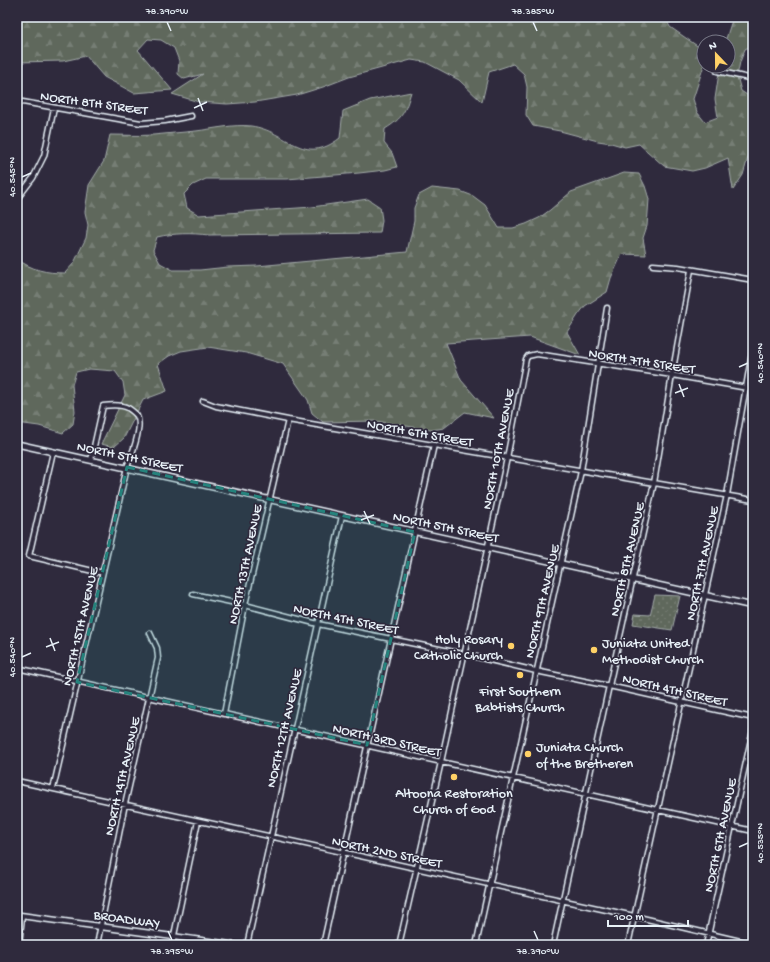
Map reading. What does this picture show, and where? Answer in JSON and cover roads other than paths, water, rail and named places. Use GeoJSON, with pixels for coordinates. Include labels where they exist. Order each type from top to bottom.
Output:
{"type":"FeatureCollection","features":[{"type":"Feature","properties":{"kind":"street"},"geometry":{"type":"LineString","coordinates":[[730,74],[753,79]]}},
{"type":"Feature","properties":{"kind":"street","name":"NORTH 8TH STREET"},"geometry":{"type":"LineString","coordinates":[[17,101],[141,123],[165,121],[191,116]]}},
{"type":"Feature","properties":{"kind":"street"},"geometry":{"type":"LineString","coordinates":[[17,199],[39,168],[44,156],[54,108]]}},
{"type":"Feature","properties":{"kind":"street"},"geometry":{"type":"LineString","coordinates":[[653,265],[678,267],[753,280]]}},
{"type":"Feature","properties":{"kind":"street","name":"NORTH 8TH AVENUE"},"geometry":{"type":"LineString","coordinates":[[553,945],[654,484],[672,375],[692,270]]}},
{"type":"Feature","properties":{"kind":"street","name":"NORTH 9TH AVENUE"},"geometry":{"type":"LineString","coordinates":[[476,945],[581,471],[607,308]]}},
{"type":"Feature","properties":{"kind":"street","name":"NORTH 7TH AVENUE"},"geometry":{"type":"LineString","coordinates":[[628,945],[727,496],[753,347]]}},
{"type":"Feature","properties":{"kind":"street","name":"NORTH 7TH STREET"},"geometry":{"type":"LineString","coordinates":[[528,356],[537,354],[753,389]]}},
{"type":"Feature","properties":{"kind":"street","name":"NORTH 10TH AVENUE"},"geometry":{"type":"LineString","coordinates":[[399,945],[508,458],[524,363],[528,356]]}},
{"type":"Feature","properties":{"kind":"street","name":"NORTH 6TH STREET"},"geometry":{"type":"LineString","coordinates":[[203,401],[216,406],[288,420],[753,500]]}},
{"type":"Feature","properties":{"kind":"street","name":"NORTH 15TH AVENUE"},"geometry":{"type":"LineString","coordinates":[[53,789],[102,572],[127,467],[136,440],[138,417],[132,411],[124,406],[103,406],[91,460]]}},
{"type":"Feature","properties":{"kind":"street","name":"NORTH 13TH AVENUE"},"geometry":{"type":"LineString","coordinates":[[224,714],[269,499],[288,420]]}},
{"type":"Feature","properties":{"kind":"street","name":"NORTH 5TH STREET"},"geometry":{"type":"LineString","coordinates":[[17,444],[753,606]]}},
{"type":"Feature","properties":{"kind":"street"},"geometry":{"type":"LineString","coordinates":[[323,945],[434,445]]}},
{"type":"Feature","properties":{"kind":"street"},"geometry":{"type":"LineString","coordinates":[[53,452],[29,556],[102,572]]}},
{"type":"Feature","properties":{"kind":"street","name":"NORTH 12TH AVENUE"},"geometry":{"type":"LineString","coordinates":[[247,945],[342,516]]}},
{"type":"Feature","properties":{"kind":"street","name":"NORTH 4TH STREET"},"geometry":{"type":"LineString","coordinates":[[193,594],[246,605],[318,624],[464,654],[536,672],[609,686],[753,718]]}},
{"type":"Feature","properties":{"kind":"street","name":"NORTH 14TH AVENUE"},"geometry":{"type":"LineString","coordinates":[[97,945],[125,804],[158,658],[158,648],[150,633]]}},
{"type":"Feature","properties":{"kind":"street","name":"NORTH 3RD STREET"},"geometry":{"type":"LineString","coordinates":[[17,668],[753,831]]}},
{"type":"Feature","properties":{"kind":"street","name":"NORTH 6TH AVENUE"},"geometry":{"type":"LineString","coordinates":[[706,945],[753,730]]}},
{"type":"Feature","properties":{"kind":"street","name":"NORTH 2ND STREET"},"geometry":{"type":"LineString","coordinates":[[17,781],[634,916],[753,944]]}},
{"type":"Feature","properties":{"kind":"street"},"geometry":{"type":"LineString","coordinates":[[172,945],[198,821]]}},
{"type":"Feature","properties":{"kind":"street"},"geometry":{"type":"LineString","coordinates":[[19,945],[20,915]]}},
{"type":"Feature","properties":{"kind":"street","name":"BROADWAY"},"geometry":{"type":"LineString","coordinates":[[20,915],[234,945]]}},
{"type":"Feature","properties":{"kind":"place","name":"Holy Rosary Catholic Church"},"geometry":{"type":"Point","coordinates":[511,646]}},
{"type":"Feature","properties":{"kind":"place","name":"Juniata United Methodist Church"},"geometry":{"type":"Point","coordinates":[594,650]}},
{"type":"Feature","properties":{"kind":"place","name":"First Southern Babtists Church"},"geometry":{"type":"Point","coordinates":[520,675]}},
{"type":"Feature","properties":{"kind":"place","name":"Juniata Church of the Bretheren"},"geometry":{"type":"Point","coordinates":[528,754]}},
{"type":"Feature","properties":{"kind":"place","name":"Altoona Restoration Church of God"},"geometry":{"type":"Point","coordinates":[454,777]}}]}
